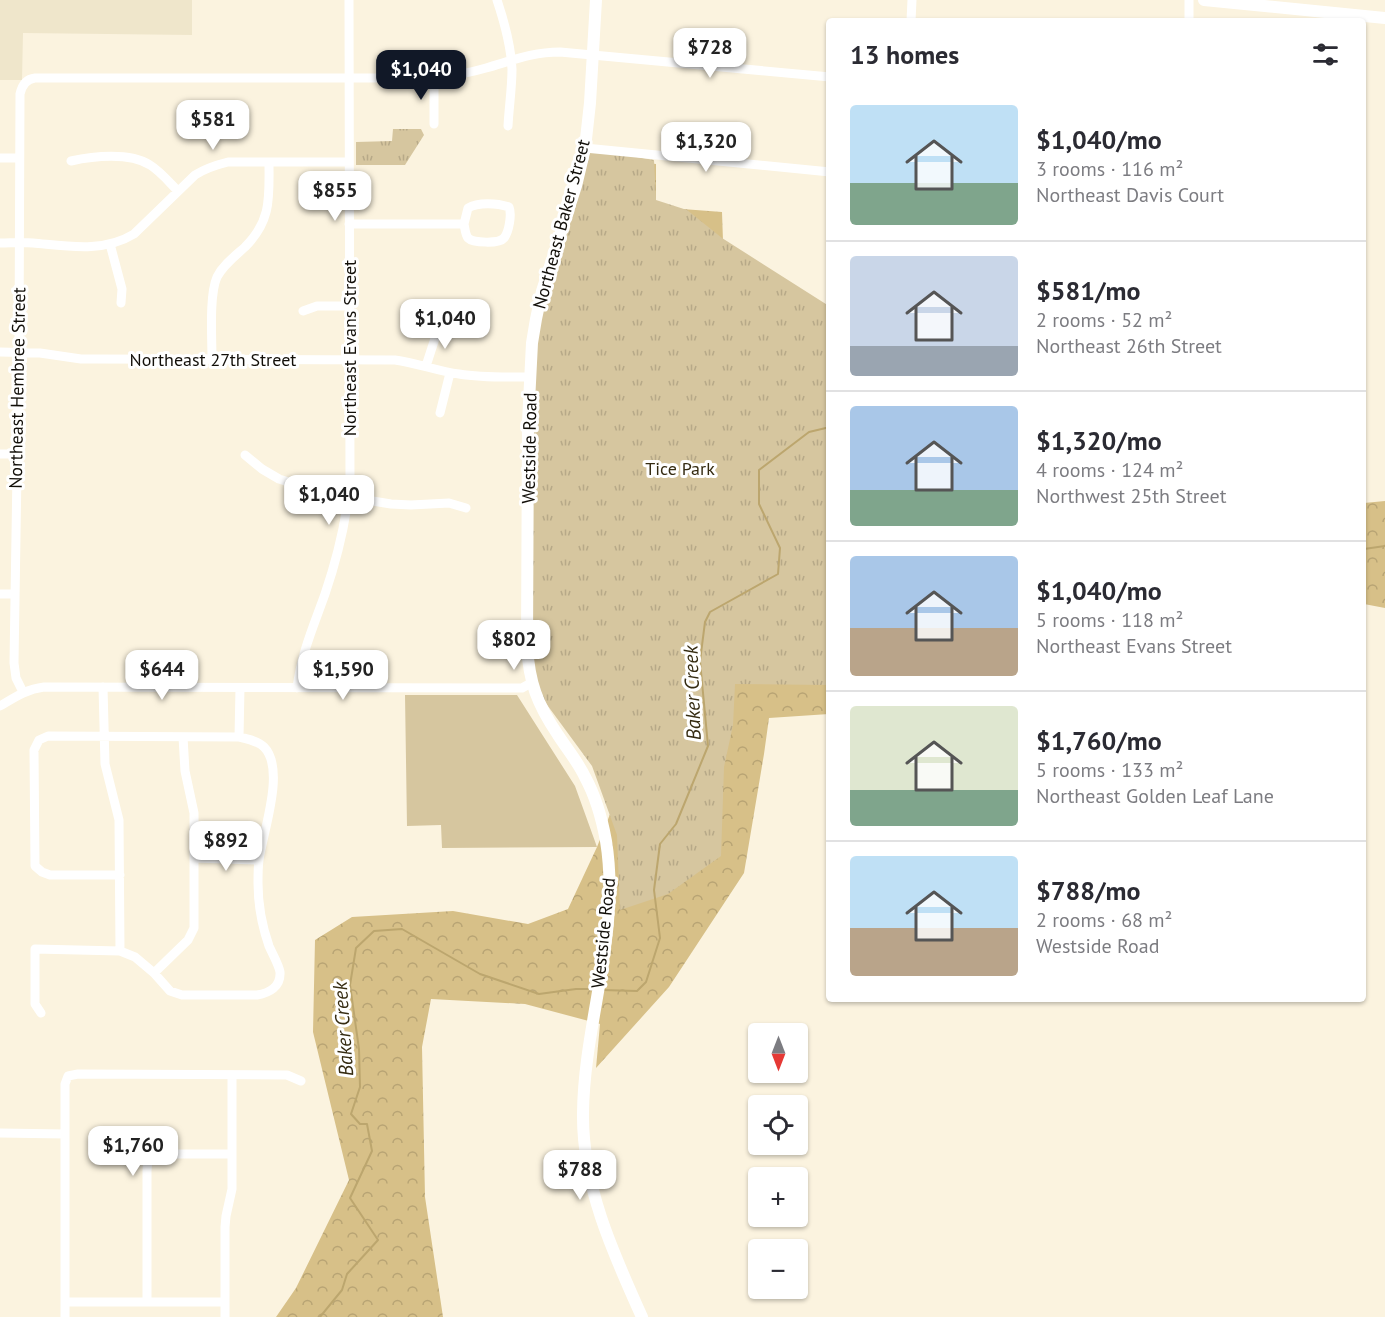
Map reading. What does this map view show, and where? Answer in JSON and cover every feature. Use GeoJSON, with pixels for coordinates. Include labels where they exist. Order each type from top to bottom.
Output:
{"type":"FeatureCollection","features":[{"type":"Feature","properties":{"kind":"main road","name":"Northeast Baker Street"},"geometry":{"type":"LineString","coordinates":[[530,377],[538,305],[576,186],[585,148],[594,54],[596,0]]}},
{"type":"Feature","properties":{"kind":"main road"},"geometry":{"type":"LineString","coordinates":[[1204,0],[1385,18]]}},
{"type":"Feature","properties":{"kind":"main road","name":"Westside Road"},"geometry":{"type":"LineString","coordinates":[[530,377],[526,626],[528,666],[531,683],[538,700],[548,720],[585,777],[598,806],[610,872],[608,919],[585,1072],[583,1128],[588,1171],[624,1278],[642,1317]]}},
{"type":"Feature","properties":{"kind":"street","name":"Northeast Evans Street"},"geometry":{"type":"LineString","coordinates":[[297,688],[304,650],[337,554],[350,484],[349,0]]}},
{"type":"Feature","properties":{"kind":"street"},"geometry":{"type":"LineString","coordinates":[[497,0],[511,60],[512,79],[508,126]]}},
{"type":"Feature","properties":{"kind":"street"},"geometry":{"type":"LineString","coordinates":[[911,18],[912,0]]}},
{"type":"Feature","properties":{"kind":"street"},"geometry":{"type":"LineString","coordinates":[[1189,18],[1190,0]]}},
{"type":"Feature","properties":{"kind":"street"},"geometry":{"type":"LineString","coordinates":[[349,79],[434,78],[467,73],[544,52],[594,54],[826,77]]}},
{"type":"Feature","properties":{"kind":"street","name":"Northeast Hembree Street"},"geometry":{"type":"LineString","coordinates":[[23,692],[14,669],[20,94],[24,83],[35,78],[349,79]]}},
{"type":"Feature","properties":{"kind":"street"},"geometry":{"type":"LineString","coordinates":[[434,78],[434,124]]}},
{"type":"Feature","properties":{"kind":"street"},"geometry":{"type":"LineString","coordinates":[[585,148],[826,172]]}},
{"type":"Feature","properties":{"kind":"street"},"geometry":{"type":"LineString","coordinates":[[71,161],[89,157],[127,157],[141,160],[151,165],[178,190]]}},
{"type":"Feature","properties":{"kind":"street"},"geometry":{"type":"LineString","coordinates":[[0,158],[19,158]]}},
{"type":"Feature","properties":{"kind":"street"},"geometry":{"type":"LineString","coordinates":[[0,243],[95,246],[122,241],[134,234],[195,175],[214,165],[228,162],[349,162]]}},
{"type":"Feature","properties":{"kind":"street"},"geometry":{"type":"LineString","coordinates":[[212,359],[213,288],[223,268],[257,233],[264,222],[268,208],[269,162]]}},
{"type":"Feature","properties":{"kind":"street"},"geometry":{"type":"LineString","coordinates":[[474,204],[502,205],[509,207],[512,213],[505,238],[499,242],[475,242],[468,238],[464,224],[468,208],[474,204]]}},
{"type":"Feature","properties":{"kind":"street"},"geometry":{"type":"LineString","coordinates":[[349,224],[464,224]]}},
{"type":"Feature","properties":{"kind":"street"},"geometry":{"type":"LineString","coordinates":[[110,244],[122,289],[121,303]]}},
{"type":"Feature","properties":{"kind":"street"},"geometry":{"type":"LineString","coordinates":[[303,311],[317,306],[349,306]]}},
{"type":"Feature","properties":{"kind":"street"},"geometry":{"type":"LineString","coordinates":[[426,366],[439,326]]}},
{"type":"Feature","properties":{"kind":"street","name":"Northeast 27th Street"},"geometry":{"type":"LineString","coordinates":[[0,352],[40,353],[81,359],[395,360],[450,373],[530,377]]}},
{"type":"Feature","properties":{"kind":"street"},"geometry":{"type":"LineString","coordinates":[[440,413],[450,373]]}},
{"type":"Feature","properties":{"kind":"street"},"geometry":{"type":"LineString","coordinates":[[0,454],[16,454]]}},
{"type":"Feature","properties":{"kind":"street"},"geometry":{"type":"LineString","coordinates":[[244,455],[279,479],[301,486],[391,504],[448,503],[466,508]]}},
{"type":"Feature","properties":{"kind":"street"},"geometry":{"type":"LineString","coordinates":[[0,594],[15,594]]}},
{"type":"Feature","properties":{"kind":"street"},"geometry":{"type":"LineString","coordinates":[[0,706],[23,692],[44,687],[522,688],[531,683]]}},
{"type":"Feature","properties":{"kind":"street"},"geometry":{"type":"LineString","coordinates":[[103,687],[105,764],[119,820],[120,951]]}},
{"type":"Feature","properties":{"kind":"street"},"geometry":{"type":"LineString","coordinates":[[239,737],[240,688]]}},
{"type":"Feature","properties":{"kind":"street"},"geometry":{"type":"LineString","coordinates":[[41,1013],[35,1004],[35,949],[120,951],[135,957],[171,991],[182,995],[257,995],[273,990],[279,980],[280,971],[268,944],[258,900],[259,860],[274,776],[270,755],[264,747],[252,739],[239,737],[48,736],[39,740],[34,750],[35,866],[50,875],[120,875]]}},
{"type":"Feature","properties":{"kind":"street"},"geometry":{"type":"LineString","coordinates":[[154,973],[188,940],[194,927],[194,813],[185,771],[183,736]]}},
{"type":"Feature","properties":{"kind":"street"},"geometry":{"type":"LineString","coordinates":[[194,858],[259,860]]}},
{"type":"Feature","properties":{"kind":"street"},"geometry":{"type":"LineString","coordinates":[[65,1317],[65,1083],[68,1076],[78,1074],[287,1076],[301,1081]]}},
{"type":"Feature","properties":{"kind":"street"},"geometry":{"type":"LineString","coordinates":[[225,1317],[225,1227],[232,1189],[232,1076]]}},
{"type":"Feature","properties":{"kind":"street"},"geometry":{"type":"LineString","coordinates":[[0,1133],[65,1134]]}},
{"type":"Feature","properties":{"kind":"street"},"geometry":{"type":"LineString","coordinates":[[147,1301],[148,1157],[159,1154],[232,1154]]}},
{"type":"Feature","properties":{"kind":"street"},"geometry":{"type":"LineString","coordinates":[[65,1302],[225,1302]]}},
{"type":"Feature","properties":{"kind":"shaded area"},"geometry":{"type":"Polygon","coordinates":[[[0,0],[192,0],[192,35],[23,33],[22,80],[0,80],[0,0]]]}},
{"type":"Feature","properties":{"kind":"green space"},"geometry":{"type":"Polygon","coordinates":[[[393,129],[421,129],[424,135],[405,165],[356,165],[356,142],[392,141],[393,129]]]}},
{"type":"Feature","properties":{"kind":"green space","name":"Tice Park"},"geometry":{"type":"Polygon","coordinates":[[[585,148],[654,160],[656,200],[687,210],[722,238],[826,304],[826,685],[735,684],[733,725],[724,767],[721,856],[668,894],[620,910],[617,835],[592,766],[531,683],[528,425],[538,305],[585,148]]]}},
{"type":"Feature","properties":{"kind":"green space"},"geometry":{"type":"Polygon","coordinates":[[[599,157],[656,164],[656,207],[722,212],[723,241],[826,310],[826,714],[769,718],[744,873],[669,987],[596,1068],[600,1024],[525,1004],[431,999],[422,1047],[425,1197],[443,1317],[276,1317],[296,1288],[349,1180],[313,1032],[315,940],[352,917],[453,911],[528,924],[568,909],[597,847],[622,784],[599,157]]]}},
{"type":"Feature","properties":{"kind":"green space"},"geometry":{"type":"Polygon","coordinates":[[[1385,501],[1385,608],[1366,604],[1366,503],[1385,501]]]}},
{"type":"Feature","properties":{"kind":"green space"},"geometry":{"type":"Polygon","coordinates":[[[405,695],[517,695],[575,786],[597,847],[442,848],[441,825],[407,826],[405,695]]]}},
{"type":"Feature","properties":{"kind":"waterway","name":"Baker Creek"},"geometry":{"type":"LineString","coordinates":[[602,990],[637,991],[646,982],[660,938],[654,890],[660,844],[676,824],[708,746],[700,661],[705,622],[710,612],[778,574],[780,548],[759,504],[759,470],[809,432],[826,428]]}},
{"type":"Feature","properties":{"kind":"waterway","name":"Baker Creek"},"geometry":{"type":"LineString","coordinates":[[1366,549],[1385,546]]}},
{"type":"Feature","properties":{"kind":"waterway","name":"Baker Creek"},"geometry":{"type":"LineString","coordinates":[[320,1317],[342,1290],[347,1274],[378,1240],[350,1198],[372,1151],[367,1124],[360,1124],[351,1114],[360,1087],[359,1049],[350,985],[356,948],[374,931],[402,929],[480,974],[539,994],[593,989]]}}]}
